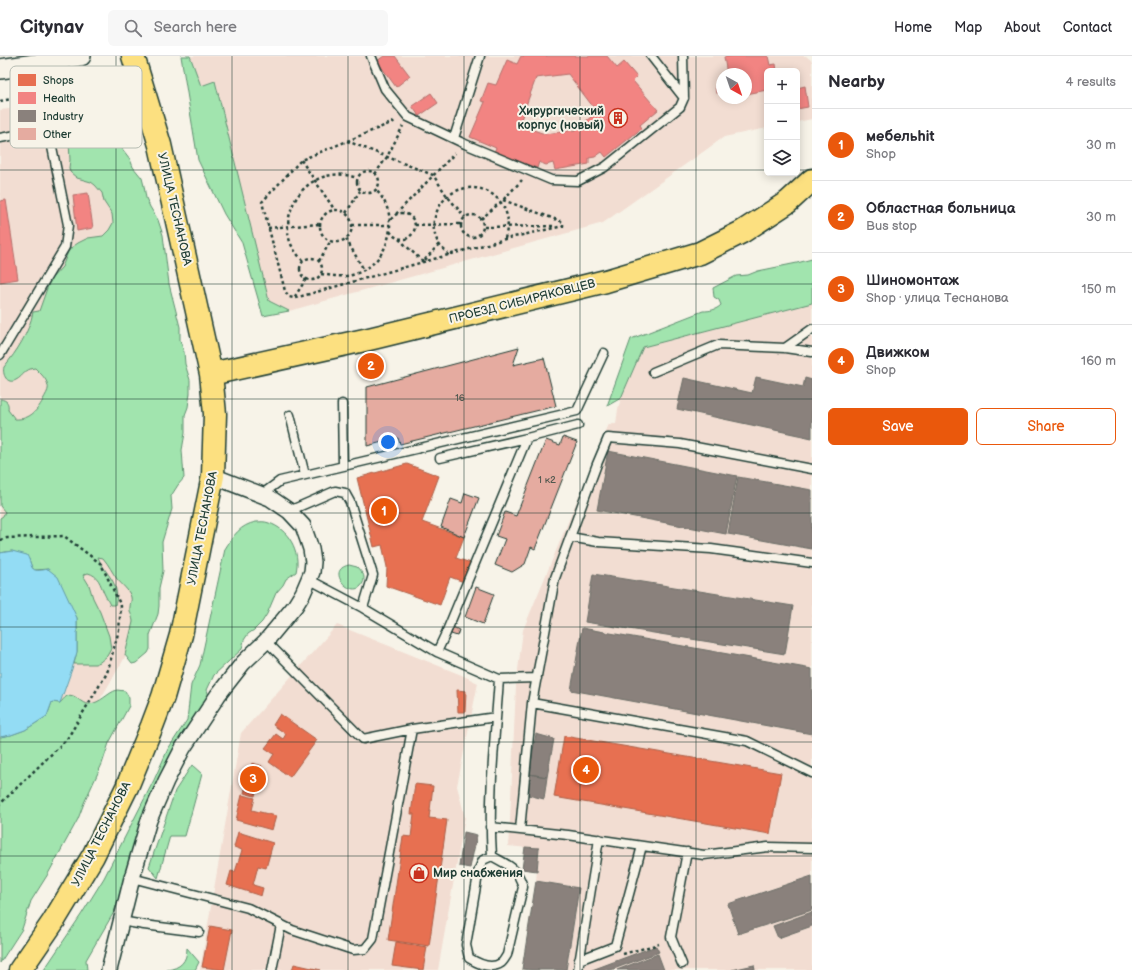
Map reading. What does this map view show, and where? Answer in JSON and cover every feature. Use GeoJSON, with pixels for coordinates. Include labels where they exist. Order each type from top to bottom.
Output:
{"type":"FeatureCollection","features":[{"type":"Feature","properties":{"kind":"main road","name":"УЛИЦА ТЕСНАНОВА"},"geometry":{"type":"LineString","coordinates":[[133,56],[136,66]]}},
{"type":"Feature","properties":{"kind":"main road","name":"УЛИЦА ТЕСНАНОВА"},"geometry":{"type":"LineString","coordinates":[[20,970],[53,922],[93,856],[127,787],[152,726],[163,697],[181,635],[213,476],[214,414],[211,374],[160,145],[142,86]]}},
{"type":"Feature","properties":{"kind":"main road","name":"ПРОЕЗД СИБИРЯКОВЦЕВ"},"geometry":{"type":"LineString","coordinates":[[211,374],[369,339],[606,281],[700,253],[742,232],[788,202],[812,180]]}},
{"type":"Feature","properties":{"kind":"street"},"geometry":{"type":"LineString","coordinates":[[21,66],[81,56]]}},
{"type":"Feature","properties":{"kind":"street"},"geometry":{"type":"LineString","coordinates":[[0,69],[10,68]]}},
{"type":"Feature","properties":{"kind":"street"},"geometry":{"type":"LineString","coordinates":[[109,970],[132,878],[149,820],[166,781],[183,748],[218,695],[243,663],[266,641],[295,606],[310,580],[313,567],[311,549],[303,526],[289,511],[270,498],[213,476]]}},
{"type":"Feature","properties":{"kind":"lane"},"geometry":{"type":"LineString","coordinates":[[372,56],[385,89],[408,117],[464,144],[551,180],[578,181],[605,167],[680,107],[684,98],[683,56]]}},
{"type":"Feature","properties":{"kind":"lane"},"geometry":{"type":"LineString","coordinates":[[454,138],[480,56]]}},
{"type":"Feature","properties":{"kind":"lane"},"geometry":{"type":"LineString","coordinates":[[651,56],[684,98]]}},
{"type":"Feature","properties":{"kind":"lane"},"geometry":{"type":"LineString","coordinates":[[0,138],[10,136]]}},
{"type":"Feature","properties":{"kind":"lane"},"geometry":{"type":"LineString","coordinates":[[0,355],[65,247],[68,225],[53,148]]}},
{"type":"Feature","properties":{"kind":"lane"},"geometry":{"type":"LineString","coordinates":[[785,348],[812,329]]}},
{"type":"Feature","properties":{"kind":"lane"},"geometry":{"type":"LineString","coordinates":[[653,372],[718,345],[785,348],[812,352]]}},
{"type":"Feature","properties":{"kind":"lane"},"geometry":{"type":"LineString","coordinates":[[261,495],[280,481],[577,411],[604,353]]}},
{"type":"Feature","properties":{"kind":"lane"},"geometry":{"type":"LineString","coordinates":[[342,404],[343,466]]}},
{"type":"Feature","properties":{"kind":"lane"},"geometry":{"type":"LineString","coordinates":[[290,415],[305,476]]}},
{"type":"Feature","properties":{"kind":"lane"},"geometry":{"type":"LineString","coordinates":[[440,458],[578,425]]}},
{"type":"Feature","properties":{"kind":"lane"},"geometry":{"type":"LineString","coordinates":[[437,652],[527,438]]}},
{"type":"Feature","properties":{"kind":"lane"},"geometry":{"type":"LineString","coordinates":[[520,830],[532,703],[555,578],[608,438],[680,444],[812,469]]}},
{"type":"Feature","properties":{"kind":"lane"},"geometry":{"type":"LineString","coordinates":[[289,511],[335,491],[346,493],[373,575],[363,608]]}},
{"type":"Feature","properties":{"kind":"lane"},"geometry":{"type":"LineString","coordinates":[[570,537],[598,542],[711,549],[812,563]]}},
{"type":"Feature","properties":{"kind":"lane"},"geometry":{"type":"LineString","coordinates":[[310,580],[363,608],[437,652],[499,679],[536,678]]}},
{"type":"Feature","properties":{"kind":"lane"},"geometry":{"type":"LineString","coordinates":[[266,641],[362,739],[412,729],[496,717]]}},
{"type":"Feature","properties":{"kind":"lane"},"geometry":{"type":"LineString","coordinates":[[492,856],[490,827],[499,679]]}},
{"type":"Feature","properties":{"kind":"lane"},"geometry":{"type":"LineString","coordinates":[[532,703],[747,742],[812,773]]}},
{"type":"Feature","properties":{"kind":"lane"},"geometry":{"type":"LineString","coordinates":[[132,878],[248,908],[292,930],[353,950],[365,949],[373,939],[412,729]]}},
{"type":"Feature","properties":{"kind":"lane"},"geometry":{"type":"LineString","coordinates":[[490,827],[599,839],[704,855],[768,847],[812,848]]}},
{"type":"Feature","properties":{"kind":"lane"},"geometry":{"type":"LineString","coordinates":[[578,970],[599,839]]}},
{"type":"Feature","properties":{"kind":"lane"},"geometry":{"type":"LineString","coordinates":[[579,960],[615,946],[642,846]]}},
{"type":"Feature","properties":{"kind":"lane"},"geometry":{"type":"LineString","coordinates":[[682,964],[672,937],[687,852]]}},
{"type":"Feature","properties":{"kind":"lane"},"geometry":{"type":"LineString","coordinates":[[492,856],[513,868],[520,878],[523,887],[507,956],[503,967],[478,963],[469,958],[466,945],[479,869],[484,860],[492,856]]}},
{"type":"Feature","properties":{"kind":"lane"},"geometry":{"type":"LineString","coordinates":[[122,920],[144,925],[199,932]]}},
{"type":"Feature","properties":{"kind":"lane"},"geometry":{"type":"LineString","coordinates":[[272,970],[281,925]]}},
{"type":"Feature","properties":{"kind":"path"},"geometry":{"type":"LineString","coordinates":[[408,117],[301,160],[262,202],[285,291],[289,297],[294,298],[505,239],[563,226]]}},
{"type":"Feature","properties":{"kind":"path"},"geometry":{"type":"LineString","coordinates":[[375,174],[387,157],[408,117]]}},
{"type":"Feature","properties":{"kind":"path"},"geometry":{"type":"LineString","coordinates":[[346,141],[433,175],[447,196],[465,217]]}},
{"type":"Feature","properties":{"kind":"path"},"geometry":{"type":"LineString","coordinates":[[390,221],[464,144]]}},
{"type":"Feature","properties":{"kind":"path"},"geometry":{"type":"LineString","coordinates":[[301,160],[334,210]]}},
{"type":"Feature","properties":{"kind":"path"},"geometry":{"type":"LineString","coordinates":[[365,171],[369,171],[378,177],[379,184],[376,190],[367,194],[360,191],[357,185],[357,178],[365,171]]}},
{"type":"Feature","properties":{"kind":"path"},"geometry":{"type":"LineString","coordinates":[[482,219],[502,201],[530,171]]}},
{"type":"Feature","properties":{"kind":"path"},"geometry":{"type":"LineString","coordinates":[[303,261],[295,253],[289,237],[288,220],[292,204],[302,190],[314,180],[332,174],[348,175],[357,178]]}},
{"type":"Feature","properties":{"kind":"path"},"geometry":{"type":"LineString","coordinates":[[449,255],[439,244],[434,233],[433,221],[437,209],[444,199],[454,191],[465,187],[478,188],[489,192],[502,201],[563,222],[563,226]]}},
{"type":"Feature","properties":{"kind":"path"},"geometry":{"type":"LineString","coordinates":[[321,274],[338,277],[355,274],[370,267],[381,254],[389,239],[390,221],[387,206],[376,190]]}},
{"type":"Feature","properties":{"kind":"path"},"geometry":{"type":"LineString","coordinates":[[346,213],[360,191]]}},
{"type":"Feature","properties":{"kind":"path"},"geometry":{"type":"LineString","coordinates":[[502,201],[508,222],[505,239]]}},
{"type":"Feature","properties":{"kind":"path"},"geometry":{"type":"LineString","coordinates":[[334,210],[339,210],[346,213],[351,220],[352,225],[350,235],[341,242],[336,243],[325,239],[322,235],[319,224],[324,214],[328,211],[334,210]]}},
{"type":"Feature","properties":{"kind":"path"},"geometry":{"type":"LineString","coordinates":[[396,214],[409,214],[415,225],[413,233],[410,236],[406,239],[398,238]]}},
{"type":"Feature","properties":{"kind":"path"},"geometry":{"type":"LineString","coordinates":[[470,214],[474,214],[482,219],[484,227],[481,234],[475,237],[465,234],[461,228],[462,221],[465,217],[470,214]]}},
{"type":"Feature","properties":{"kind":"path"},"geometry":{"type":"LineString","coordinates":[[268,228],[319,224]]}},
{"type":"Feature","properties":{"kind":"path"},"geometry":{"type":"LineString","coordinates":[[415,225],[461,224]]}},
{"type":"Feature","properties":{"kind":"path"},"geometry":{"type":"LineString","coordinates":[[352,225],[390,225]]}},
{"type":"Feature","properties":{"kind":"path"},"geometry":{"type":"LineString","coordinates":[[484,227],[563,226]]}},
{"type":"Feature","properties":{"kind":"path"},"geometry":{"type":"LineString","coordinates":[[390,230],[394,236],[423,262]]}},
{"type":"Feature","properties":{"kind":"path"},"geometry":{"type":"LineString","coordinates":[[346,239],[364,270]]}},
{"type":"Feature","properties":{"kind":"path"},"geometry":{"type":"LineString","coordinates":[[319,261],[330,242]]}},
{"type":"Feature","properties":{"kind":"path"},"geometry":{"type":"LineString","coordinates":[[423,262],[439,244]]}},
{"type":"Feature","properties":{"kind":"path"},"geometry":{"type":"LineString","coordinates":[[309,258],[316,258],[319,261],[322,267],[321,274],[317,279],[310,280],[303,277],[300,271],[303,261],[309,258]]}},
{"type":"Feature","properties":{"kind":"path"},"geometry":{"type":"LineString","coordinates":[[294,298],[306,279]]}},
{"type":"Feature","properties":{"kind":"path"},"geometry":{"type":"LineString","coordinates":[[0,540],[7,538],[64,536],[101,564],[121,606],[119,630],[107,673],[67,739],[0,804]]}},
{"type":"Feature","properties":{"kind":"shaded area"},"geometry":{"type":"Polygon","coordinates":[[[190,56],[806,56],[812,61],[812,119],[800,121],[800,68],[764,68],[764,129],[724,137],[603,223],[289,311],[269,301],[215,81],[201,86],[190,56]]]}},
{"type":"Feature","properties":{"kind":"shaded area"},"geometry":{"type":"Polygon","coordinates":[[[10,109],[10,148],[121,148],[167,346],[140,632],[50,784],[0,737],[25,730],[47,716],[52,702],[60,703],[77,652],[77,618],[30,564],[29,559],[12,551],[0,553],[0,110],[10,109]]]}},
{"type":"Feature","properties":{"kind":"shaded area"},"geometry":{"type":"Polygon","coordinates":[[[812,303],[812,970],[566,970],[579,889],[536,881],[539,849],[508,846],[516,686],[523,630],[609,424],[616,424],[621,398],[643,347],[812,303]]]}},
{"type":"Feature","properties":{"kind":"shaded area"},"geometry":{"type":"Polygon","coordinates":[[[337,625],[478,683],[457,786],[465,817],[438,970],[200,970],[241,733],[337,625]]]}},
{"type":"Feature","properties":{"kind":"green space"},"geometry":{"type":"Polygon","coordinates":[[[181,56],[190,56],[201,86],[215,81],[269,301],[289,311],[263,316],[242,243],[224,214],[198,160],[181,56]]]}},
{"type":"Feature","properties":{"kind":"green space"},"geometry":{"type":"Polygon","coordinates":[[[69,148],[122,148],[130,159],[133,167],[142,178],[146,198],[158,220],[163,235],[169,284],[180,327],[180,340],[190,380],[190,393],[185,415],[185,433],[182,450],[184,478],[171,496],[172,509],[162,542],[163,571],[159,588],[158,614],[150,635],[150,649],[148,653],[136,663],[132,664],[125,655],[133,622],[130,609],[131,597],[129,592],[117,579],[103,558],[98,557],[115,585],[117,597],[115,605],[110,605],[99,581],[95,576],[88,573],[83,575],[89,585],[93,598],[100,612],[109,636],[111,649],[107,656],[100,662],[95,664],[74,664],[77,651],[77,618],[48,569],[35,570],[32,568],[29,559],[12,551],[0,553],[0,518],[5,512],[0,506],[0,399],[7,402],[8,410],[15,419],[20,419],[29,416],[36,410],[48,390],[45,379],[35,368],[26,371],[16,380],[10,381],[5,376],[4,367],[22,341],[29,327],[33,312],[39,311],[50,280],[62,267],[71,248],[88,238],[103,236],[113,223],[112,214],[104,202],[102,193],[91,182],[77,178],[70,172],[69,148]]]}},
{"type":"Feature","properties":{"kind":"green space"},"geometry":{"type":"Polygon","coordinates":[[[812,259],[812,303],[643,347],[621,398],[607,406],[631,339],[703,311],[717,308],[721,305],[719,300],[714,297],[713,288],[736,276],[748,275],[758,271],[812,259]]]}},
{"type":"Feature","properties":{"kind":"green space"},"geometry":{"type":"Polygon","coordinates":[[[265,522],[276,526],[282,530],[292,542],[297,556],[296,572],[286,579],[276,593],[267,614],[262,622],[248,634],[244,640],[242,649],[214,675],[207,690],[210,699],[126,878],[114,912],[86,960],[87,970],[44,970],[104,878],[154,780],[168,749],[187,720],[191,685],[200,665],[225,549],[241,528],[250,523],[265,522]]]}},
{"type":"Feature","properties":{"kind":"green space"},"geometry":{"type":"Polygon","coordinates":[[[349,565],[357,567],[364,576],[363,583],[356,589],[346,586],[339,577],[339,572],[342,568],[349,565]]]}},
{"type":"Feature","properties":{"kind":"green space"},"geometry":{"type":"Polygon","coordinates":[[[117,690],[125,691],[129,698],[129,706],[109,743],[102,764],[78,819],[48,874],[31,901],[22,929],[0,963],[0,737],[25,730],[47,716],[52,702],[60,703],[70,695],[83,703],[89,704],[100,700],[117,690]]]}},
{"type":"Feature","properties":{"kind":"green space"},"geometry":{"type":"Polygon","coordinates":[[[192,765],[202,774],[185,836],[170,836],[158,878],[149,867],[175,791],[192,765]]]}},
{"type":"Feature","properties":{"kind":"green space"},"geometry":{"type":"Polygon","coordinates":[[[187,948],[199,962],[195,970],[167,970],[176,968],[182,964],[186,957],[187,948]]]}},
{"type":"Feature","properties":{"kind":"water"},"geometry":{"type":"Polygon","coordinates":[[[12,551],[27,555],[34,570],[48,569],[58,577],[77,618],[77,652],[60,703],[52,702],[47,716],[25,730],[0,737],[0,553],[12,551]]]}},
{"type":"Feature","properties":{"kind":"building: Shops"},"geometry":{"type":"Polygon","coordinates":[[[407,464],[439,476],[422,522],[464,537],[456,558],[471,563],[464,582],[450,577],[440,605],[386,586],[387,567],[382,545],[374,547],[357,478],[407,464]]]}},
{"type":"Feature","properties":{"kind":"building: Shops"},"geometry":{"type":"Polygon","coordinates":[[[457,690],[466,691],[465,712],[458,712],[457,690]]]}},
{"type":"Feature","properties":{"kind":"building: Shops"},"geometry":{"type":"Polygon","coordinates":[[[280,714],[317,740],[290,777],[269,762],[274,754],[265,748],[276,734],[283,739],[286,734],[273,725],[280,714]]]}},
{"type":"Feature","properties":{"kind":"building: Shops"},"geometry":{"type":"Polygon","coordinates":[[[564,736],[781,773],[770,834],[554,797],[564,736]]]}},
{"type":"Feature","properties":{"kind":"building: Shops"},"geometry":{"type":"Polygon","coordinates":[[[252,763],[262,766],[255,796],[244,793],[252,763]]]}},
{"type":"Feature","properties":{"kind":"building: Shops"},"geometry":{"type":"Polygon","coordinates":[[[415,784],[433,786],[429,818],[447,820],[429,946],[388,940],[403,836],[411,837],[414,814],[411,814],[415,784]]]}},
{"type":"Feature","properties":{"kind":"building: Shops"},"geometry":{"type":"Polygon","coordinates":[[[242,795],[255,798],[252,810],[276,816],[272,830],[236,820],[242,795]]]}},
{"type":"Feature","properties":{"kind":"building: Shops"},"geometry":{"type":"Polygon","coordinates":[[[238,832],[273,843],[266,868],[258,866],[253,885],[263,888],[261,896],[227,885],[231,871],[235,872],[242,850],[234,847],[238,832]]]}},
{"type":"Feature","properties":{"kind":"building: Shops"},"geometry":{"type":"Polygon","coordinates":[[[210,926],[232,930],[224,970],[202,967],[210,926]]]}},
{"type":"Feature","properties":{"kind":"building: Shops"},"geometry":{"type":"Polygon","coordinates":[[[396,942],[427,947],[423,970],[392,966],[396,942]]]}},
{"type":"Feature","properties":{"kind":"building: Shops"},"geometry":{"type":"Polygon","coordinates":[[[294,964],[321,970],[292,970],[294,964]]]}},
{"type":"Feature","properties":{"kind":"building: Health"},"geometry":{"type":"Polygon","coordinates":[[[384,56],[395,56],[410,76],[396,87],[377,61],[384,56]]]}},
{"type":"Feature","properties":{"kind":"building: Health","name":"Хирургический корпус (новый)"},"geometry":{"type":"Polygon","coordinates":[[[521,56],[607,56],[617,68],[624,62],[637,77],[633,81],[658,110],[640,125],[642,128],[606,157],[602,152],[595,157],[589,158],[589,164],[555,170],[553,163],[546,165],[539,162],[537,168],[494,152],[496,148],[470,137],[485,102],[481,101],[488,83],[496,85],[507,60],[517,64],[521,56]],[[568,74],[536,78],[519,125],[545,134],[575,130],[597,112],[568,74]]]}},
{"type":"Feature","properties":{"kind":"building: Health"},"geometry":{"type":"Polygon","coordinates":[[[768,56],[770,65],[776,64],[777,68],[764,68],[764,91],[752,93],[752,68],[726,68],[724,57],[768,56]]]}},
{"type":"Feature","properties":{"kind":"building: Health"},"geometry":{"type":"Polygon","coordinates":[[[805,86],[808,107],[800,108],[800,87],[805,86]]]}},
{"type":"Feature","properties":{"kind":"building: Health"},"geometry":{"type":"Polygon","coordinates":[[[431,93],[438,103],[419,116],[412,106],[431,93]]]}},
{"type":"Feature","properties":{"kind":"building: Health"},"geometry":{"type":"Polygon","coordinates":[[[88,193],[93,228],[77,231],[73,195],[88,193]]]}},
{"type":"Feature","properties":{"kind":"building: Health"},"geometry":{"type":"Polygon","coordinates":[[[6,200],[18,279],[0,282],[0,201],[6,200]]]}},
{"type":"Feature","properties":{"kind":"building: Industry"},"geometry":{"type":"Polygon","coordinates":[[[756,377],[803,387],[805,378],[812,380],[812,438],[677,409],[684,378],[752,393],[756,377]]]}},
{"type":"Feature","properties":{"kind":"building: Industry"},"geometry":{"type":"Polygon","coordinates":[[[608,451],[737,476],[726,534],[597,510],[608,451]]]}},
{"type":"Feature","properties":{"kind":"building: Industry"},"geometry":{"type":"Polygon","coordinates":[[[738,477],[812,490],[812,549],[728,534],[738,477]]]}},
{"type":"Feature","properties":{"kind":"building: Industry"},"geometry":{"type":"Polygon","coordinates":[[[593,574],[793,606],[785,654],[585,622],[593,574]]]}},
{"type":"Feature","properties":{"kind":"building: Industry"},"geometry":{"type":"Polygon","coordinates":[[[582,628],[812,669],[812,734],[571,690],[582,628]]]}},
{"type":"Feature","properties":{"kind":"building: Industry"},"geometry":{"type":"Polygon","coordinates":[[[536,734],[554,739],[547,777],[529,774],[536,734]]]}},
{"type":"Feature","properties":{"kind":"building: Industry"},"geometry":{"type":"Polygon","coordinates":[[[529,774],[547,777],[544,799],[528,795],[529,774]]]}},
{"type":"Feature","properties":{"kind":"building: Industry"},"geometry":{"type":"Polygon","coordinates":[[[464,832],[477,835],[470,868],[459,866],[464,832]]]}},
{"type":"Feature","properties":{"kind":"building: Industry"},"geometry":{"type":"Polygon","coordinates":[[[525,847],[539,848],[537,871],[522,869],[525,847]]]}},
{"type":"Feature","properties":{"kind":"building: Industry"},"geometry":{"type":"Polygon","coordinates":[[[812,876],[812,910],[738,934],[728,904],[812,876]]]}},
{"type":"Feature","properties":{"kind":"building: Industry"},"geometry":{"type":"Polygon","coordinates":[[[536,881],[579,888],[566,970],[522,969],[536,881]]]}},
{"type":"Feature","properties":{"kind":"building: Industry"},"geometry":{"type":"Polygon","coordinates":[[[812,912],[812,926],[778,938],[773,926],[812,912]]]}},
{"type":"Feature","properties":{"kind":"building: Industry"},"geometry":{"type":"Polygon","coordinates":[[[656,946],[659,952],[611,970],[592,970],[656,946]]]}},
{"type":"Feature","properties":{"kind":"building: Industry"},"geometry":{"type":"Polygon","coordinates":[[[658,954],[664,970],[617,970],[658,954]]]}},
{"type":"Feature","properties":{"kind":"building: Industry"},"geometry":{"type":"Polygon","coordinates":[[[754,965],[755,970],[732,970],[754,965]]]}},
{"type":"Feature","properties":{"kind":"building: Other"},"geometry":{"type":"Polygon","coordinates":[[[519,347],[513,365],[544,358],[556,406],[400,444],[398,438],[367,446],[367,387],[519,347]]]}},
{"type":"Feature","properties":{"kind":"building: Other"},"geometry":{"type":"Polygon","coordinates":[[[563,437],[577,442],[535,549],[531,547],[525,564],[512,572],[495,565],[505,539],[496,536],[505,512],[516,516],[546,440],[560,445],[563,437]]]}},
{"type":"Feature","properties":{"kind":"building: Other"},"geometry":{"type":"Polygon","coordinates":[[[465,493],[479,498],[464,537],[441,527],[451,499],[462,503],[465,493]]]}},
{"type":"Feature","properties":{"kind":"building: Other"},"geometry":{"type":"Polygon","coordinates":[[[476,587],[494,594],[483,624],[465,617],[476,587]]]}},
{"type":"Feature","properties":{"kind":"building: Other"},"geometry":{"type":"Polygon","coordinates":[[[453,627],[459,630],[457,636],[451,634],[453,627]]]}},
{"type":"Feature","properties":{"kind":"place","name":"Хирургический корпус (новый)"},"geometry":{"type":"Point","coordinates":[618,118]}},
{"type":"Feature","properties":{"kind":"place","name":"Областная больница"},"geometry":{"type":"Point","coordinates":[371,366]}},
{"type":"Feature","properties":{"kind":"place","name":"мебельhit"},"geometry":{"type":"Point","coordinates":[384,511]}},
{"type":"Feature","properties":{"kind":"place","name":"Движком"},"geometry":{"type":"Point","coordinates":[586,770]}},
{"type":"Feature","properties":{"kind":"place","name":"Шиномонтаж"},"geometry":{"type":"Point","coordinates":[253,779]}},
{"type":"Feature","properties":{"kind":"place","name":"Мир снабжения"},"geometry":{"type":"Point","coordinates":[419,873]}}]}
